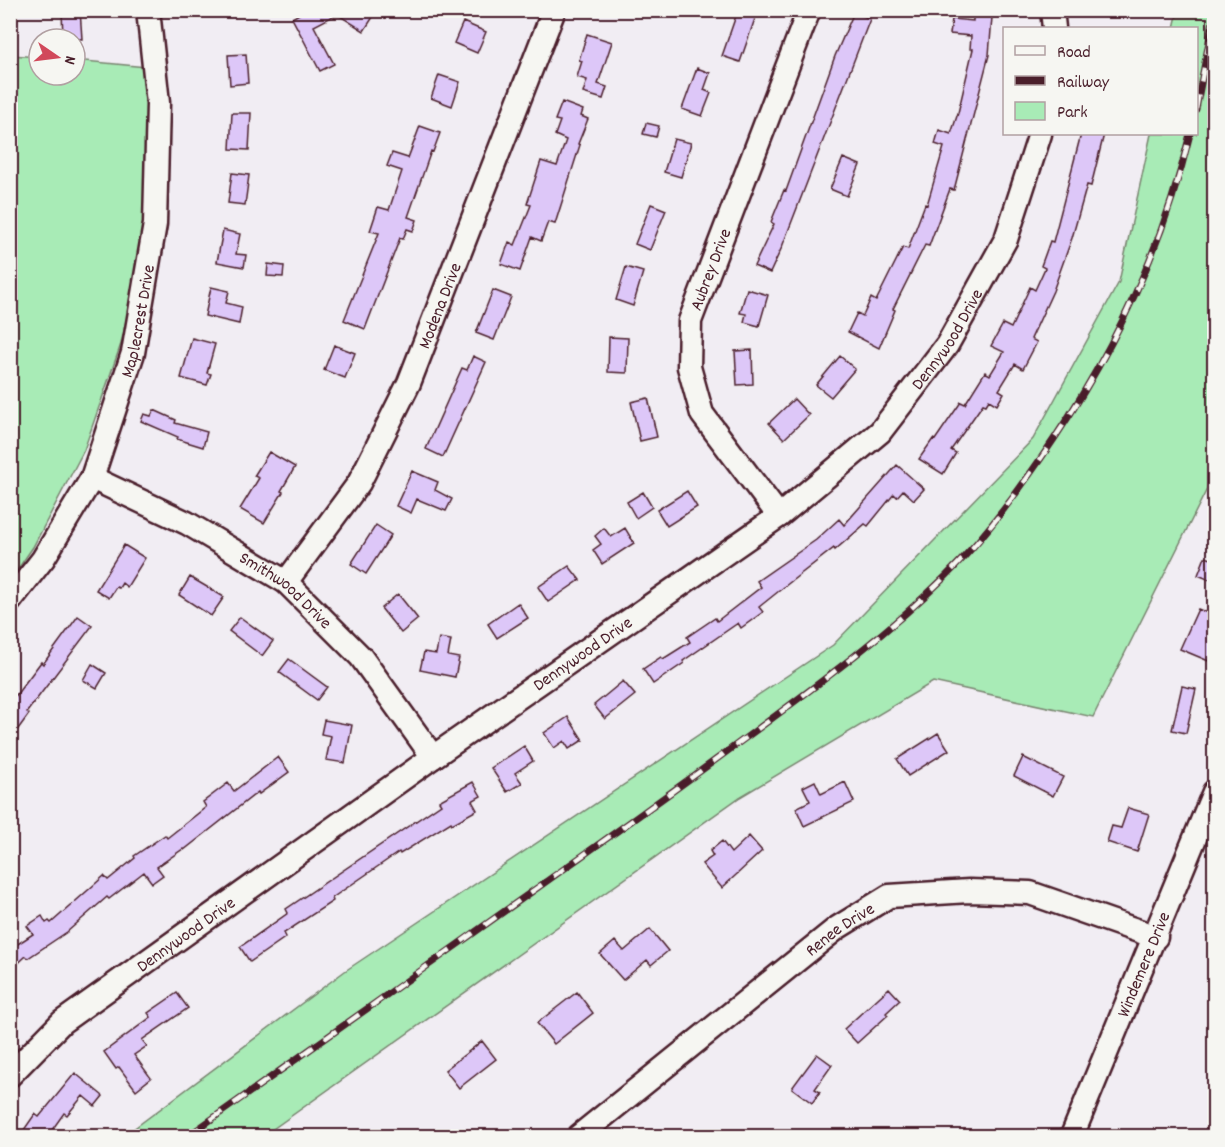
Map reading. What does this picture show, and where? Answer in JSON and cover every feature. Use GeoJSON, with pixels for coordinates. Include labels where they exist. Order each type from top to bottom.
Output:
{"type":"FeatureCollection","features":[{"type":"Feature","properties":{"kind":"street","name":"Maplecrest Drive"},"geometry":{"type":"LineString","coordinates":[[10,601],[43,559],[92,478],[133,353],[156,224],[158,103],[148,10]]}},
{"type":"Feature","properties":{"kind":"street","name":"Modena Drive"},"geometry":{"type":"LineString","coordinates":[[286,582],[359,483],[410,383],[555,10]]}},
{"type":"Feature","properties":{"kind":"street","name":"Aubrey Drive"},"geometry":{"type":"LineString","coordinates":[[779,516],[702,414],[689,367],[690,321],[809,10]]}},
{"type":"Feature","properties":{"kind":"street"},"geometry":{"type":"LineString","coordinates":[[1052,10],[1054,27]]}},
{"type":"Feature","properties":{"kind":"street","name":"Dennywood Drive"},"geometry":{"type":"LineString","coordinates":[[10,1075],[62,1022],[433,757],[779,516],[880,432],[946,345],[1006,238],[1040,135]]}},
{"type":"Feature","properties":{"kind":"street","name":"Smithwood Drive"},"geometry":{"type":"LineString","coordinates":[[92,478],[187,523],[286,582],[361,657],[433,757]]}},
{"type":"Feature","properties":{"kind":"street","name":"Windemere Drive"},"geometry":{"type":"LineString","coordinates":[[1072,1137],[1215,792]]}},
{"type":"Feature","properties":{"kind":"street","name":"Renee Drive"},"geometry":{"type":"LineString","coordinates":[[579,1137],[837,928],[889,896],[969,891],[1030,893],[1156,936]]}},
{"type":"Feature","properties":{"kind":"green space"},"geometry":{"type":"Polygon","coordinates":[[[1178,11],[1214,11],[1214,435],[1207,489],[1093,717],[933,682],[740,797],[263,1136],[124,1136],[345,971],[833,645],[1033,439],[1119,282],[1151,135],[1198,135],[1198,27],[1174,27],[1178,11]]]}},
{"type":"Feature","properties":{"kind":"green space"},"geometry":{"type":"Polygon","coordinates":[[[10,55],[27,56],[27,87],[87,87],[87,61],[146,67],[148,159],[140,256],[121,344],[84,450],[33,547],[11,579],[10,55]]]}},
{"type":"Feature","properties":{"kind":"building"},"geometry":{"type":"Polygon","coordinates":[[[62,10],[80,10],[81,27],[63,27],[62,10]]]}},
{"type":"Feature","properties":{"kind":"building"},"geometry":{"type":"Polygon","coordinates":[[[306,10],[362,10],[373,17],[364,31],[337,14],[314,26],[334,64],[320,71],[292,18],[306,10]]]}},
{"type":"Feature","properties":{"kind":"building"},"geometry":{"type":"Polygon","coordinates":[[[738,10],[758,10],[740,62],[722,56],[738,10]]]}},
{"type":"Feature","properties":{"kind":"building"},"geometry":{"type":"Polygon","coordinates":[[[854,12],[870,19],[770,273],[754,266],[774,224],[771,222],[784,190],[786,191],[835,56],[854,12]]]}},
{"type":"Feature","properties":{"kind":"building"},"geometry":{"type":"Polygon","coordinates":[[[973,15],[992,17],[989,55],[954,190],[950,189],[929,246],[925,245],[893,309],[895,310],[879,348],[848,332],[857,313],[863,316],[871,298],[876,301],[903,247],[908,249],[925,204],[927,205],[944,147],[935,144],[939,130],[951,134],[973,49],[970,49],[971,36],[950,34],[952,19],[973,21],[973,15]]]}},
{"type":"Feature","properties":{"kind":"building"},"geometry":{"type":"Polygon","coordinates":[[[463,22],[486,32],[477,53],[454,43],[463,22]]]}},
{"type":"Feature","properties":{"kind":"building"},"geometry":{"type":"Polygon","coordinates":[[[587,34],[612,42],[598,84],[607,87],[603,99],[583,93],[587,80],[577,77],[582,61],[579,60],[587,34]]]}},
{"type":"Feature","properties":{"kind":"building"},"geometry":{"type":"Polygon","coordinates":[[[246,54],[248,83],[230,85],[228,55],[246,54]]]}},
{"type":"Feature","properties":{"kind":"building"},"geometry":{"type":"Polygon","coordinates":[[[697,68],[710,73],[704,90],[711,93],[702,116],[682,109],[697,68]]]}},
{"type":"Feature","properties":{"kind":"building"},"geometry":{"type":"Polygon","coordinates":[[[439,75],[460,82],[452,106],[431,98],[439,75]]]}},
{"type":"Feature","properties":{"kind":"building"},"geometry":{"type":"Polygon","coordinates":[[[562,102],[583,110],[581,116],[588,119],[578,144],[580,145],[555,224],[548,222],[541,241],[532,237],[520,271],[501,264],[509,242],[515,245],[531,205],[527,204],[541,161],[557,166],[566,140],[555,135],[560,121],[555,120],[562,102]]]}},
{"type":"Feature","properties":{"kind":"building"},"geometry":{"type":"Polygon","coordinates":[[[232,113],[251,113],[249,150],[230,149],[232,113]]]}},
{"type":"Feature","properties":{"kind":"building"},"geometry":{"type":"Polygon","coordinates":[[[646,123],[659,126],[656,137],[643,134],[646,123]]]}},
{"type":"Feature","properties":{"kind":"building"},"geometry":{"type":"Polygon","coordinates":[[[420,126],[440,133],[433,152],[431,151],[408,217],[417,220],[413,231],[407,229],[403,239],[400,238],[365,329],[344,320],[379,233],[370,231],[378,207],[389,210],[402,171],[387,166],[392,153],[408,158],[420,126]]]}},
{"type":"Feature","properties":{"kind":"building"},"geometry":{"type":"Polygon","coordinates":[[[1081,135],[1104,135],[1091,186],[1087,185],[1072,238],[1053,291],[1031,339],[1037,342],[1023,369],[1015,364],[999,390],[1004,393],[997,405],[989,400],[986,405],[983,404],[951,450],[956,453],[943,474],[919,459],[961,402],[965,404],[985,372],[990,375],[1004,352],[991,346],[1003,324],[1011,328],[1030,287],[1035,290],[1045,268],[1041,266],[1050,241],[1053,242],[1081,135]]]}},
{"type":"Feature","properties":{"kind":"building"},"geometry":{"type":"Polygon","coordinates":[[[674,139],[691,143],[681,177],[664,172],[674,139]]]}},
{"type":"Feature","properties":{"kind":"building"},"geometry":{"type":"Polygon","coordinates":[[[843,158],[860,165],[847,196],[830,189],[843,158]]]}},
{"type":"Feature","properties":{"kind":"building"},"geometry":{"type":"Polygon","coordinates":[[[232,173],[249,175],[245,205],[228,203],[232,173]]]}},
{"type":"Feature","properties":{"kind":"building"},"geometry":{"type":"Polygon","coordinates":[[[651,204],[666,210],[650,250],[635,244],[651,204]]]}},
{"type":"Feature","properties":{"kind":"building"},"geometry":{"type":"Polygon","coordinates":[[[223,230],[240,234],[236,254],[246,255],[244,267],[217,262],[223,230]]]}},
{"type":"Feature","properties":{"kind":"building"},"geometry":{"type":"Polygon","coordinates":[[[268,264],[284,266],[283,277],[267,276],[268,264]]]}},
{"type":"Feature","properties":{"kind":"building"},"geometry":{"type":"Polygon","coordinates":[[[626,267],[643,272],[633,306],[616,300],[626,267]]]}},
{"type":"Feature","properties":{"kind":"building"},"geometry":{"type":"Polygon","coordinates":[[[211,287],[229,291],[226,303],[242,307],[239,324],[205,316],[211,287]]]}},
{"type":"Feature","properties":{"kind":"building"},"geometry":{"type":"Polygon","coordinates":[[[747,289],[768,295],[759,326],[744,322],[746,314],[740,313],[747,289]]]}},
{"type":"Feature","properties":{"kind":"building"},"geometry":{"type":"Polygon","coordinates":[[[493,290],[511,297],[494,340],[476,333],[493,290]]]}},
{"type":"Feature","properties":{"kind":"building"},"geometry":{"type":"Polygon","coordinates":[[[609,337],[628,338],[627,373],[608,372],[609,337]]]}},
{"type":"Feature","properties":{"kind":"building"},"geometry":{"type":"Polygon","coordinates":[[[192,338],[215,344],[207,373],[211,374],[207,385],[181,378],[192,338]]]}},
{"type":"Feature","properties":{"kind":"building"},"geometry":{"type":"Polygon","coordinates":[[[334,345],[355,353],[345,378],[324,370],[334,345]]]}},
{"type":"Feature","properties":{"kind":"building"},"geometry":{"type":"Polygon","coordinates":[[[752,350],[753,384],[737,385],[735,351],[752,350]]]}},
{"type":"Feature","properties":{"kind":"building"},"geometry":{"type":"Polygon","coordinates":[[[473,356],[486,362],[443,457],[426,449],[462,368],[467,370],[473,356]]]}},
{"type":"Feature","properties":{"kind":"building"},"geometry":{"type":"Polygon","coordinates":[[[840,356],[855,369],[831,397],[816,385],[840,356]]]}},
{"type":"Feature","properties":{"kind":"building"},"geometry":{"type":"Polygon","coordinates":[[[648,398],[657,437],[640,441],[631,402],[648,398]]]}},
{"type":"Feature","properties":{"kind":"building"},"geometry":{"type":"Polygon","coordinates":[[[794,399],[809,415],[784,439],[769,423],[794,399]]]}},
{"type":"Feature","properties":{"kind":"building"},"geometry":{"type":"Polygon","coordinates":[[[154,410],[176,420],[175,423],[207,432],[203,447],[177,439],[178,437],[141,421],[144,414],[151,416],[154,410]]]}},
{"type":"Feature","properties":{"kind":"building"},"geometry":{"type":"Polygon","coordinates":[[[269,452],[295,467],[264,523],[240,509],[259,478],[254,476],[269,452]]]}},
{"type":"Feature","properties":{"kind":"building"},"geometry":{"type":"Polygon","coordinates":[[[897,465],[924,489],[914,500],[903,490],[897,497],[894,494],[868,526],[865,524],[835,550],[834,548],[759,607],[763,612],[741,628],[738,623],[653,684],[643,669],[690,642],[687,637],[715,618],[717,621],[761,587],[757,581],[816,540],[839,519],[844,525],[897,465]]]}},
{"type":"Feature","properties":{"kind":"building"},"geometry":{"type":"Polygon","coordinates":[[[412,471],[438,482],[435,490],[452,499],[446,511],[417,499],[411,513],[396,506],[412,471]]]}},
{"type":"Feature","properties":{"kind":"building"},"geometry":{"type":"Polygon","coordinates":[[[687,491],[697,507],[667,526],[657,510],[687,491]]]}},
{"type":"Feature","properties":{"kind":"building"},"geometry":{"type":"Polygon","coordinates":[[[643,492],[652,507],[636,518],[627,502],[643,492]]]}},
{"type":"Feature","properties":{"kind":"building"},"geometry":{"type":"Polygon","coordinates":[[[376,525],[391,535],[366,574],[351,564],[376,525]]]}},
{"type":"Feature","properties":{"kind":"building"},"geometry":{"type":"Polygon","coordinates":[[[604,528],[611,537],[625,528],[634,543],[602,564],[593,550],[601,544],[595,536],[604,528]]]}},
{"type":"Feature","properties":{"kind":"building"},"geometry":{"type":"Polygon","coordinates":[[[124,545],[145,558],[127,587],[122,583],[119,588],[116,587],[109,598],[96,590],[124,545]]]}},
{"type":"Feature","properties":{"kind":"building"},"geometry":{"type":"Polygon","coordinates":[[[1205,557],[1215,560],[1215,582],[1198,575],[1205,557]]]}},
{"type":"Feature","properties":{"kind":"building"},"geometry":{"type":"Polygon","coordinates":[[[569,566],[580,580],[548,602],[538,587],[569,566]]]}},
{"type":"Feature","properties":{"kind":"building"},"geometry":{"type":"Polygon","coordinates":[[[190,577],[224,597],[211,616],[179,595],[190,577]]]}},
{"type":"Feature","properties":{"kind":"building"},"geometry":{"type":"Polygon","coordinates":[[[398,594],[418,619],[401,633],[381,608],[398,594]]]}},
{"type":"Feature","properties":{"kind":"building"},"geometry":{"type":"Polygon","coordinates":[[[518,603],[528,618],[497,638],[488,624],[518,603]]]}},
{"type":"Feature","properties":{"kind":"building"},"geometry":{"type":"Polygon","coordinates":[[[1198,609],[1215,616],[1215,654],[1211,662],[1180,649],[1198,609]]]}},
{"type":"Feature","properties":{"kind":"building"},"geometry":{"type":"Polygon","coordinates":[[[78,616],[92,626],[27,712],[29,714],[10,740],[10,703],[41,662],[43,664],[78,616]]]}},
{"type":"Feature","properties":{"kind":"building"},"geometry":{"type":"Polygon","coordinates":[[[240,617],[273,641],[262,656],[229,631],[240,617]]]}},
{"type":"Feature","properties":{"kind":"building"},"geometry":{"type":"Polygon","coordinates":[[[439,638],[451,640],[448,656],[459,658],[455,677],[420,670],[424,652],[436,654],[439,638]]]}},
{"type":"Feature","properties":{"kind":"building"},"geometry":{"type":"Polygon","coordinates":[[[289,659],[327,687],[317,700],[279,672],[289,659]]]}},
{"type":"Feature","properties":{"kind":"building"},"geometry":{"type":"Polygon","coordinates":[[[92,664],[106,673],[97,688],[83,680],[92,664]]]}},
{"type":"Feature","properties":{"kind":"building"},"geometry":{"type":"Polygon","coordinates":[[[623,681],[635,695],[605,719],[594,705],[623,681]]]}},
{"type":"Feature","properties":{"kind":"building"},"geometry":{"type":"Polygon","coordinates":[[[1182,686],[1196,689],[1186,733],[1172,730],[1182,686]]]}},
{"type":"Feature","properties":{"kind":"building"},"geometry":{"type":"Polygon","coordinates":[[[568,717],[583,740],[569,749],[564,741],[554,748],[544,733],[568,717]]]}},
{"type":"Feature","properties":{"kind":"building"},"geometry":{"type":"Polygon","coordinates":[[[324,720],[352,725],[345,763],[326,760],[331,736],[321,734],[324,720]]]}},
{"type":"Feature","properties":{"kind":"building"},"geometry":{"type":"Polygon","coordinates":[[[938,733],[949,750],[908,776],[897,759],[938,733]]]}},
{"type":"Feature","properties":{"kind":"building"},"geometry":{"type":"Polygon","coordinates":[[[524,746],[533,761],[515,773],[522,783],[507,792],[491,768],[524,746]]]}},
{"type":"Feature","properties":{"kind":"building"},"geometry":{"type":"Polygon","coordinates":[[[278,757],[289,772],[259,794],[258,792],[184,850],[157,867],[163,875],[152,883],[144,872],[109,899],[107,897],[67,932],[28,958],[26,956],[10,971],[10,949],[33,934],[27,926],[42,916],[46,923],[49,921],[51,923],[104,876],[108,880],[135,858],[134,856],[165,835],[167,838],[206,807],[203,802],[228,783],[234,791],[278,757]]]}},
{"type":"Feature","properties":{"kind":"building"},"geometry":{"type":"Polygon","coordinates":[[[1023,757],[1063,777],[1053,796],[1014,776],[1023,757]]]}},
{"type":"Feature","properties":{"kind":"building"},"geometry":{"type":"Polygon","coordinates":[[[815,781],[821,794],[845,782],[854,802],[804,826],[796,808],[810,801],[803,787],[815,781]]]}},
{"type":"Feature","properties":{"kind":"building"},"geometry":{"type":"Polygon","coordinates":[[[473,782],[481,796],[472,801],[477,810],[452,824],[451,822],[400,854],[399,852],[332,898],[333,901],[284,933],[286,937],[250,962],[240,947],[288,913],[286,909],[441,804],[439,801],[473,782]]]}},
{"type":"Feature","properties":{"kind":"building"},"geometry":{"type":"Polygon","coordinates":[[[1128,808],[1149,814],[1137,852],[1107,842],[1112,826],[1121,828],[1128,808]]]}},
{"type":"Feature","properties":{"kind":"building"},"geometry":{"type":"Polygon","coordinates":[[[749,836],[762,851],[722,888],[702,864],[713,856],[710,851],[722,841],[731,853],[749,836]]]}},
{"type":"Feature","properties":{"kind":"building"},"geometry":{"type":"Polygon","coordinates":[[[650,929],[668,951],[651,965],[647,960],[623,980],[600,954],[615,941],[624,951],[650,929]]]}},
{"type":"Feature","properties":{"kind":"building"},"geometry":{"type":"Polygon","coordinates":[[[889,988],[900,1000],[886,1013],[888,1015],[857,1043],[844,1029],[889,988]]]}},
{"type":"Feature","properties":{"kind":"building"},"geometry":{"type":"Polygon","coordinates":[[[577,992],[593,1013],[554,1044],[537,1023],[577,992]]]}},
{"type":"Feature","properties":{"kind":"building"},"geometry":{"type":"Polygon","coordinates":[[[177,993],[188,1008],[142,1040],[147,1046],[134,1055],[151,1078],[136,1090],[119,1067],[116,1069],[104,1052],[151,1017],[148,1013],[177,993]]]}},
{"type":"Feature","properties":{"kind":"building"},"geometry":{"type":"Polygon","coordinates":[[[482,1041],[496,1059],[459,1088],[445,1070],[482,1041]]]}},
{"type":"Feature","properties":{"kind":"building"},"geometry":{"type":"Polygon","coordinates":[[[817,1054],[832,1065],[815,1089],[820,1092],[812,1103],[792,1088],[817,1054]]]}},
{"type":"Feature","properties":{"kind":"building"},"geometry":{"type":"Polygon","coordinates":[[[75,1073],[103,1096],[95,1106],[83,1096],[67,1115],[64,1113],[47,1137],[19,1137],[35,1114],[39,1117],[75,1073]]]}},
{"type":"Feature","properties":{"kind":"railway"},"geometry":{"type":"LineString","coordinates":[[1198,99],[1214,16]]}},
{"type":"Feature","properties":{"kind":"railway"},"geometry":{"type":"LineString","coordinates":[[188,1136],[759,728],[878,636],[946,576],[976,544],[1017,493],[1054,439],[1098,367],[1118,330],[1152,254],[1167,214],[1190,135]]}}]}
